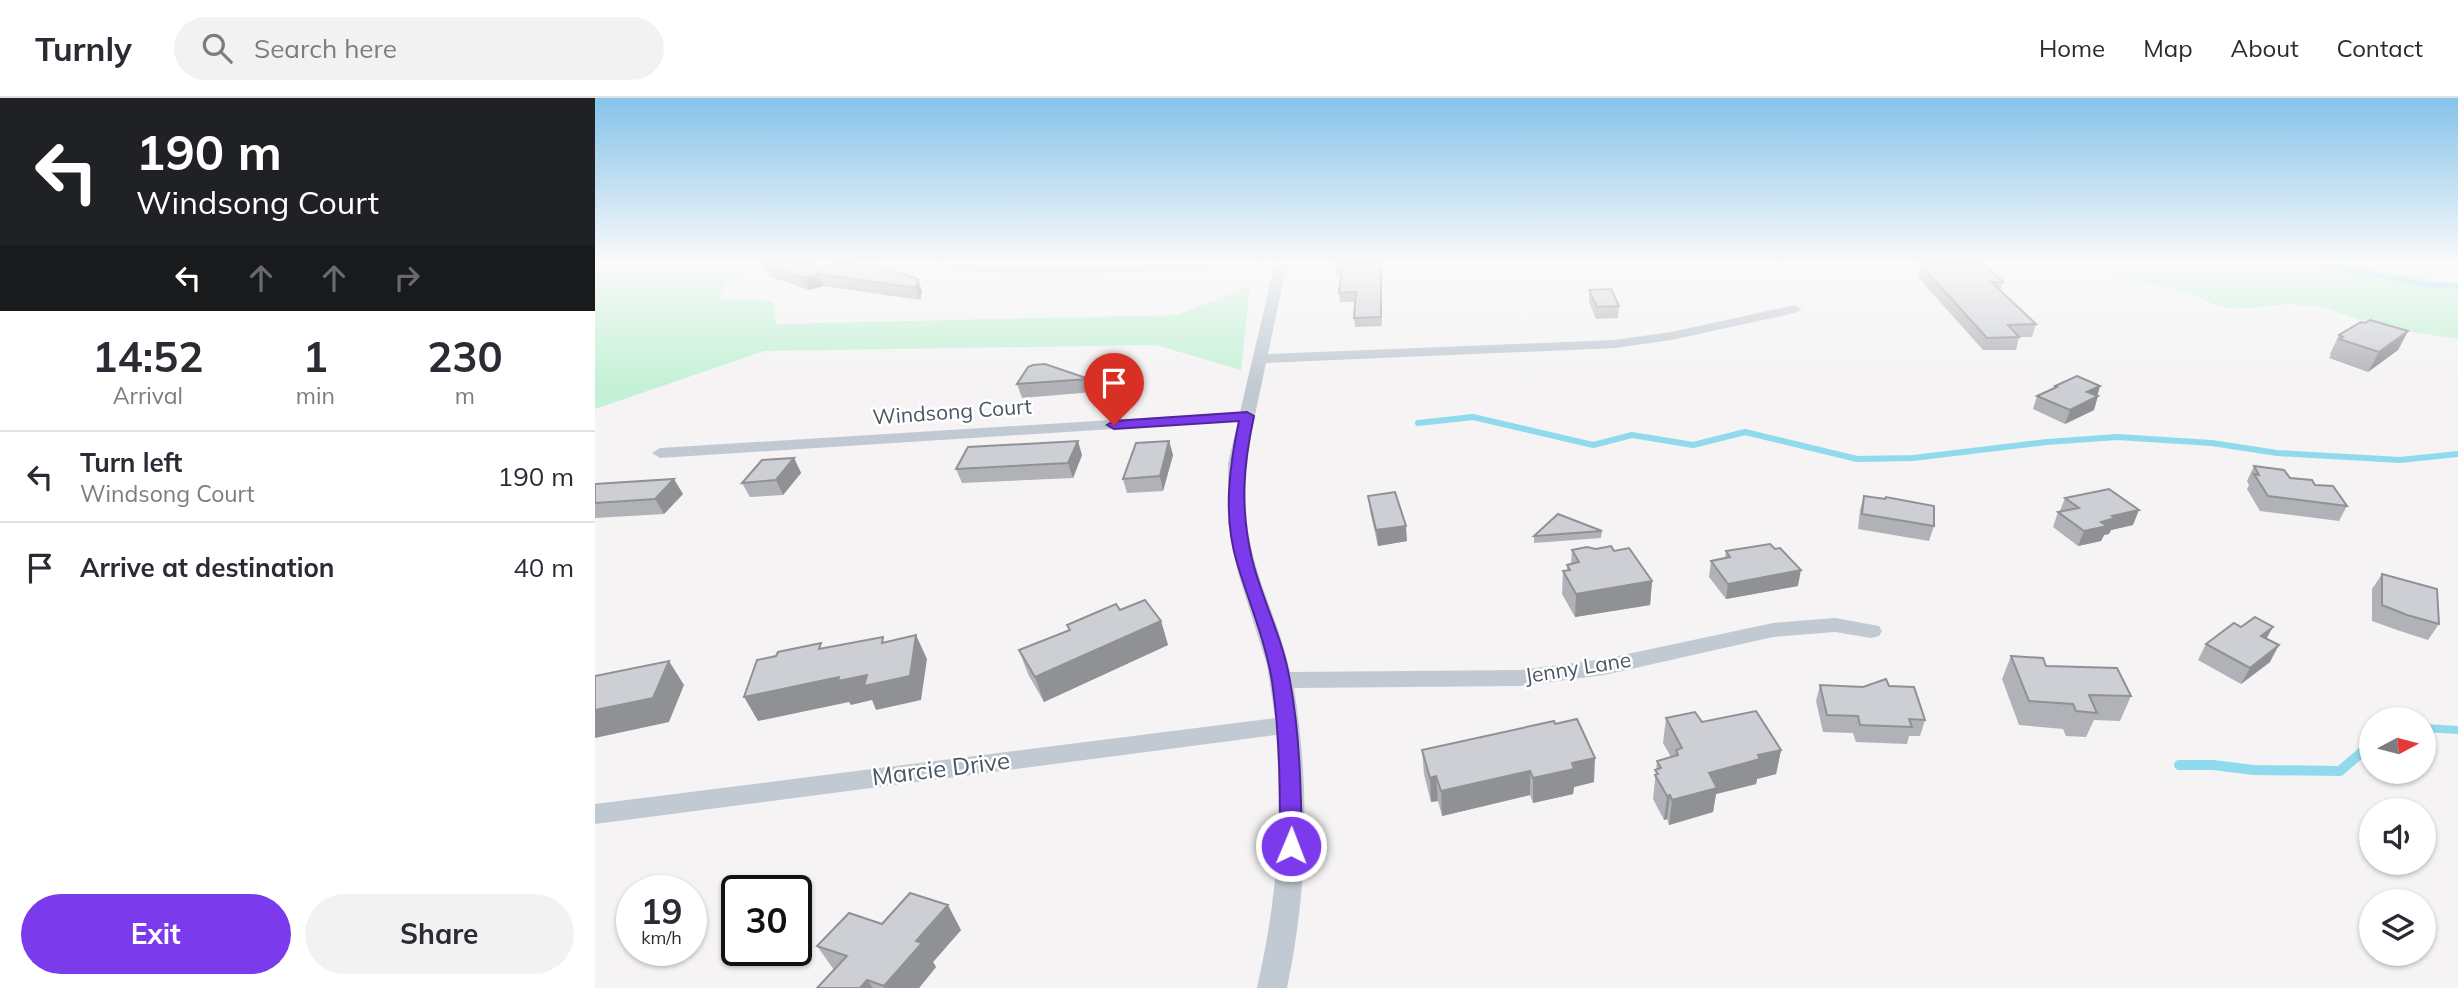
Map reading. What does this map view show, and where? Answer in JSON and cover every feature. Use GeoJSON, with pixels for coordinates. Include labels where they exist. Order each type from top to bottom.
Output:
{"type":"FeatureCollection","features":[{"type":"Feature","properties":{"kind":"street"},"geometry":{"type":"LineString","coordinates":[[1272,305],[1247,416],[1235,487],[1238,533],[1281,680],[1286,725],[1292,837],[1289,890],[1272,988]]}},
{"type":"Feature","properties":{"kind":"street"},"geometry":{"type":"LineString","coordinates":[[1260,359],[1615,344],[1671,336],[1795,309]]}},
{"type":"Feature","properties":{"kind":"street","name":"Windsong Court"},"geometry":{"type":"LineString","coordinates":[[660,453],[1247,416]]}},
{"type":"Feature","properties":{"kind":"street","name":"Jenny Lane"},"geometry":{"type":"LineString","coordinates":[[1281,680],[1520,678],[1604,667],[1773,630],[1835,625],[1871,631]]}},
{"type":"Feature","properties":{"kind":"street","name":"Marcie Drive"},"geometry":{"type":"LineString","coordinates":[[595,814],[1286,725]]}},
{"type":"Feature","properties":{"kind":"green space"},"geometry":{"type":"Polygon","coordinates":[[[595,305],[774,305],[776,324],[1177,315],[1203,305],[1248,305],[1241,370],[1156,345],[764,351],[595,409],[595,305]]]}},
{"type":"Feature","properties":{"kind":"green space"},"geometry":{"type":"Polygon","coordinates":[[[2215,305],[2285,305],[2238,309],[2215,305]]]}},
{"type":"Feature","properties":{"kind":"green space"},"geometry":{"type":"Polygon","coordinates":[[[2297,305],[2458,305],[2458,339],[2386,328],[2322,307],[2297,305]]]}},
{"type":"Feature","properties":{"kind":"building"},"geometry":{"type":"Polygon","coordinates":[[[1355,305],[1381,305],[1381,317],[1354,318],[1355,305]]]}},
{"type":"Feature","properties":{"kind":"building"},"geometry":{"type":"Polygon","coordinates":[[[1596,305],[1619,306],[1597,307],[1596,305]]]}},
{"type":"Feature","properties":{"kind":"building"},"geometry":{"type":"Polygon","coordinates":[[[1957,305],[2015,305],[2036,324],[2008,325],[2019,337],[1987,338],[1957,305]]]}},
{"type":"Feature","properties":{"kind":"building"},"geometry":{"type":"Polygon","coordinates":[[[2370,320],[2408,331],[2379,352],[2339,339],[2343,337],[2339,335],[2361,322],[2370,320]]]}},
{"type":"Feature","properties":{"kind":"building"},"geometry":{"type":"Polygon","coordinates":[[[1045,364],[1089,379],[1017,384],[1028,367],[1045,364]]]}},
{"type":"Feature","properties":{"kind":"building"},"geometry":{"type":"Polygon","coordinates":[[[2077,376],[2100,386],[2087,392],[2098,396],[2070,410],[2037,396],[2057,387],[2055,386],[2077,376]]]}},
{"type":"Feature","properties":{"kind":"building"},"geometry":{"type":"Polygon","coordinates":[[[1078,441],[1068,463],[956,469],[968,447],[1078,441]]]}},
{"type":"Feature","properties":{"kind":"building"},"geometry":{"type":"Polygon","coordinates":[[[1169,441],[1160,476],[1123,479],[1136,443],[1169,441]]]}},
{"type":"Feature","properties":{"kind":"building"},"geometry":{"type":"Polygon","coordinates":[[[794,458],[776,480],[742,483],[762,460],[794,458]]]}},
{"type":"Feature","properties":{"kind":"building"},"geometry":{"type":"Polygon","coordinates":[[[2254,466],[2284,470],[2290,478],[2312,480],[2315,485],[2333,486],[2347,506],[2268,496],[2254,474],[2259,475],[2254,466]]]}},
{"type":"Feature","properties":{"kind":"building"},"geometry":{"type":"Polygon","coordinates":[[[674,479],[655,499],[595,503],[595,484],[674,479]]]}},
{"type":"Feature","properties":{"kind":"building"},"geometry":{"type":"Polygon","coordinates":[[[2109,489],[2139,510],[2112,516],[2115,518],[2101,522],[2107,526],[2084,531],[2058,512],[2079,508],[2065,498],[2109,489]]]}},
{"type":"Feature","properties":{"kind":"building"},"geometry":{"type":"Polygon","coordinates":[[[1395,492],[1406,526],[1376,530],[1368,496],[1395,492]]]}},
{"type":"Feature","properties":{"kind":"building"},"geometry":{"type":"Polygon","coordinates":[[[1864,496],[1886,497],[1934,506],[1934,526],[1862,514],[1864,496]]]}},
{"type":"Feature","properties":{"kind":"building"},"geometry":{"type":"Polygon","coordinates":[[[1558,514],[1602,531],[1534,536],[1558,514]]]}},
{"type":"Feature","properties":{"kind":"building"},"geometry":{"type":"Polygon","coordinates":[[[1770,544],[1775,549],[1780,548],[1801,570],[1728,584],[1711,561],[1730,557],[1726,551],[1770,544]]]}},
{"type":"Feature","properties":{"kind":"building"},"geometry":{"type":"Polygon","coordinates":[[[1611,546],[1614,551],[1629,548],[1652,581],[1576,594],[1563,571],[1570,570],[1567,565],[1579,562],[1572,550],[1611,546]]]}},
{"type":"Feature","properties":{"kind":"building"},"geometry":{"type":"Polygon","coordinates":[[[2382,574],[2437,589],[2439,624],[2382,605],[2382,574]]]}},
{"type":"Feature","properties":{"kind":"building"},"geometry":{"type":"Polygon","coordinates":[[[1145,600],[1161,621],[1035,677],[1019,650],[1070,630],[1067,625],[1116,604],[1120,610],[1145,600]]]}},
{"type":"Feature","properties":{"kind":"building"},"geometry":{"type":"Polygon","coordinates":[[[2255,617],[2273,627],[2261,636],[2279,645],[2250,668],[2206,644],[2234,623],[2241,627],[2255,617]]]}},
{"type":"Feature","properties":{"kind":"building"},"geometry":{"type":"Polygon","coordinates":[[[916,635],[910,676],[864,686],[867,675],[838,681],[839,677],[744,697],[757,660],[776,656],[778,652],[821,643],[819,649],[883,637],[882,643],[916,635]]]}},
{"type":"Feature","properties":{"kind":"building"},"geometry":{"type":"Polygon","coordinates":[[[2011,656],[2043,658],[2046,666],[2117,668],[2131,696],[2089,695],[2097,713],[2076,711],[2073,704],[2029,701],[2011,656]]]}},
{"type":"Feature","properties":{"kind":"building"},"geometry":{"type":"Polygon","coordinates":[[[669,661],[653,698],[595,710],[595,676],[669,661]]]}},
{"type":"Feature","properties":{"kind":"building"},"geometry":{"type":"Polygon","coordinates":[[[1886,679],[1889,686],[1914,687],[1925,720],[1909,719],[1912,727],[1860,725],[1858,716],[1827,715],[1820,685],[1863,687],[1886,679]]]}},
{"type":"Feature","properties":{"kind":"building"},"geometry":{"type":"Polygon","coordinates":[[[1756,711],[1781,750],[1758,755],[1760,759],[1709,773],[1717,788],[1672,800],[1670,795],[1667,796],[1655,775],[1658,774],[1655,770],[1661,768],[1657,761],[1678,755],[1676,750],[1682,748],[1666,718],[1695,712],[1702,722],[1756,711]]]}},
{"type":"Feature","properties":{"kind":"building"},"geometry":{"type":"Polygon","coordinates":[[[1577,719],[1595,758],[1572,763],[1574,769],[1533,778],[1530,771],[1441,791],[1436,776],[1430,778],[1422,750],[1554,721],[1555,724],[1577,719]]]}},
{"type":"Feature","properties":{"kind":"building"},"geometry":{"type":"Polygon","coordinates":[[[910,893],[948,905],[916,941],[922,943],[884,986],[867,980],[860,988],[817,988],[847,956],[817,946],[849,913],[882,924],[910,893]]]}},
{"type":"Feature","properties":{"kind":"waterway"},"geometry":{"type":"LineString","coordinates":[[1418,423],[1473,417],[1593,445],[1632,435],[1693,445],[1745,432],[1857,459],[1913,458],[2047,442],[2117,437],[2212,443],[2277,453],[2400,460],[2458,454]]}},
{"type":"Feature","properties":{"kind":"waterway"},"geometry":{"type":"LineString","coordinates":[[2436,729],[2458,730]]}},
{"type":"Feature","properties":{"kind":"waterway"},"geometry":{"type":"LineString","coordinates":[[2179,765],[2213,765],[2254,770],[2340,771],[2359,755]]}},
{"type":"Feature","properties":{"kind":"route"},"geometry":{"type":"LineString","coordinates":[[1114,425],[1247,416],[1235,487],[1238,533],[1281,680],[1293,823],[1291,846]]}}]}
